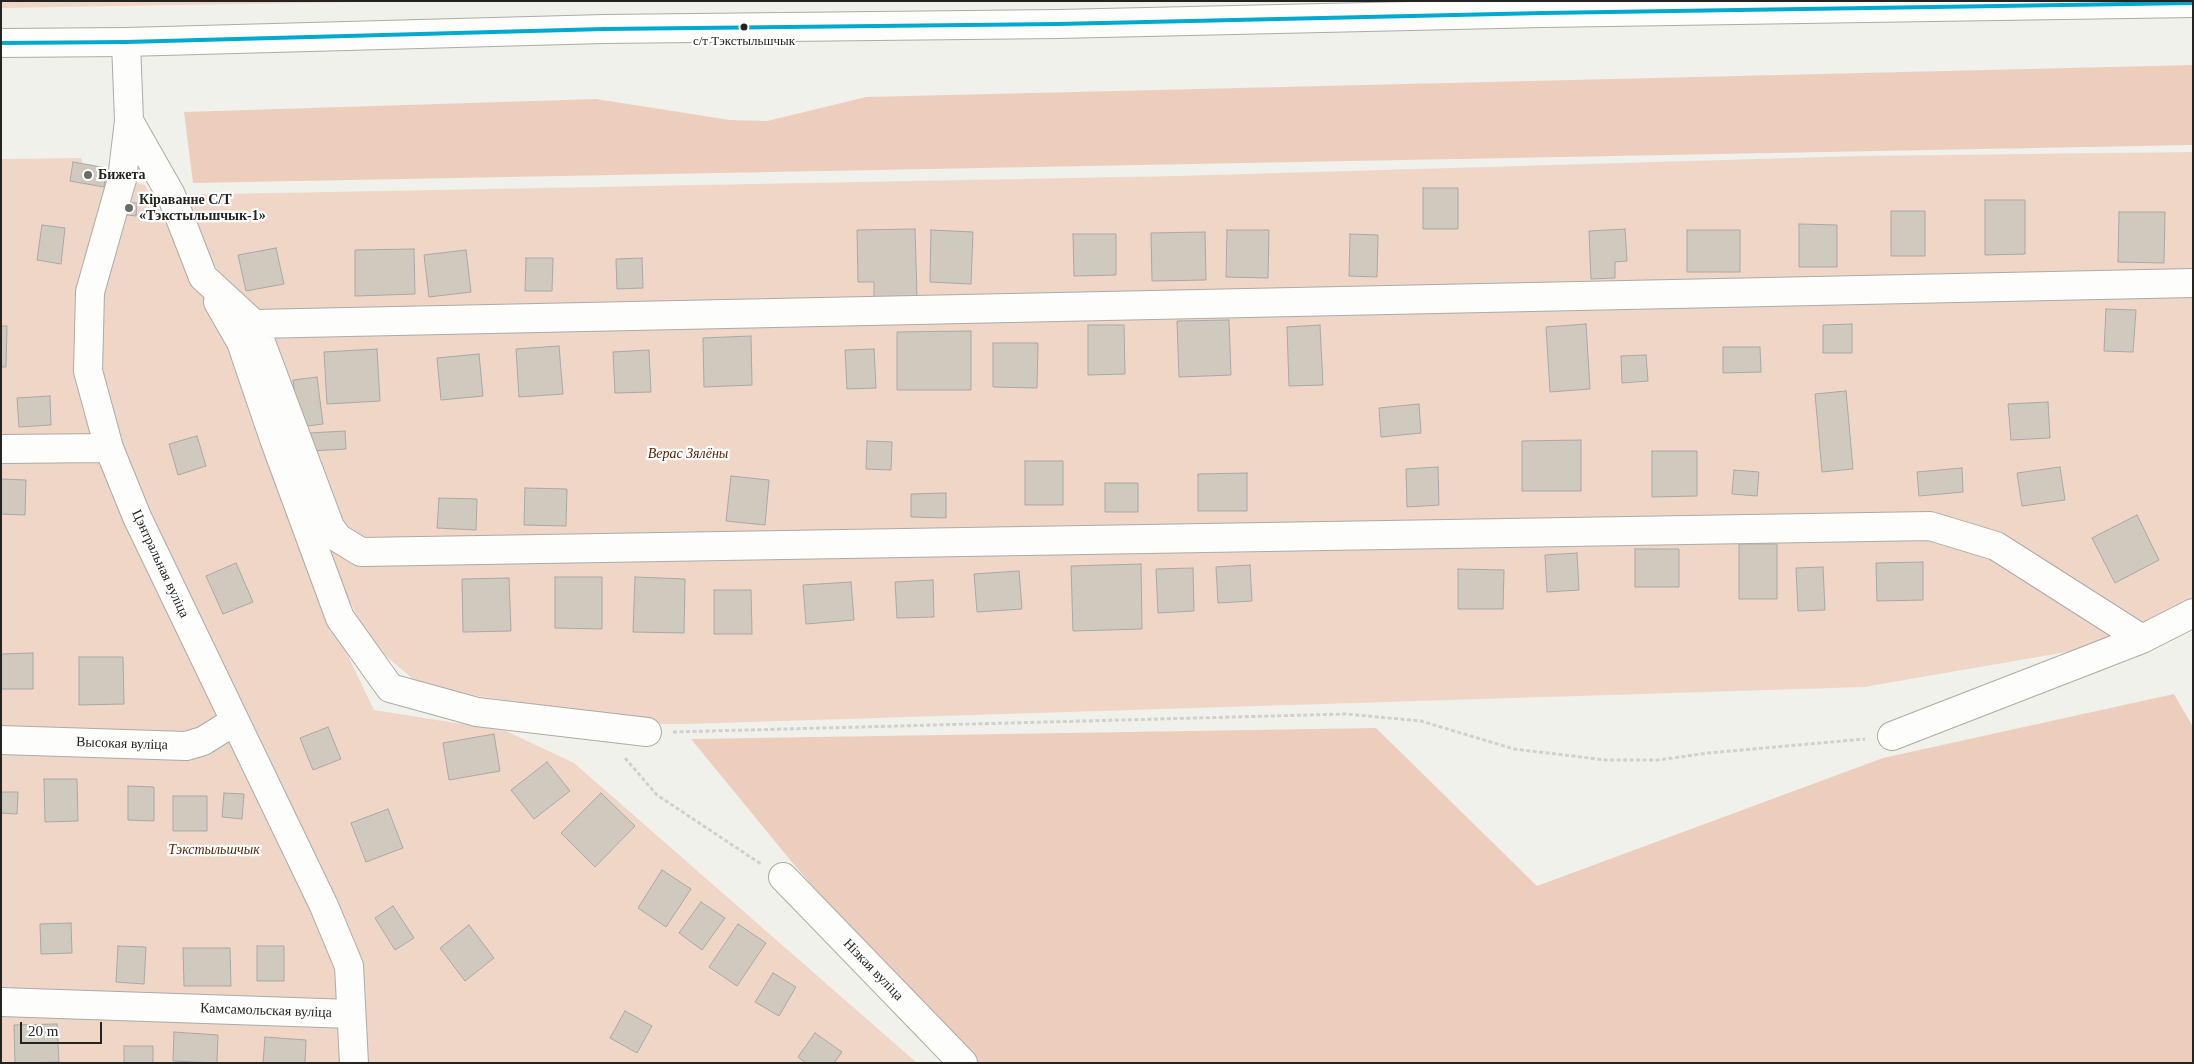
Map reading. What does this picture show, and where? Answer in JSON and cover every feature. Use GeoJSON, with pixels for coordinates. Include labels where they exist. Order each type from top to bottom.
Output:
{"type":"FeatureCollection","features":[{"type":"Feature","properties":{"kind":"main road"},"geometry":{"type":"LineString","coordinates":[[1,43],[126,42],[604,29],[1058,24],[1542,13],[2193,4]]}},
{"type":"Feature","properties":{"kind":"main road","name":"Цэнтральная вуліца"},"geometry":{"type":"LineString","coordinates":[[126,42],[129,122],[122,179],[90,292],[88,371],[109,448],[137,516],[324,906],[349,966],[354,1063]]}},
{"type":"Feature","properties":{"kind":"main road"},"geometry":{"type":"LineString","coordinates":[[129,122],[171,195],[203,277],[241,342],[277,448],[340,618],[390,688],[477,712],[647,732]]}},
{"type":"Feature","properties":{"kind":"main road"},"geometry":{"type":"LineString","coordinates":[[203,277],[254,324],[330,527],[338,538],[361,552],[1930,526],[1996,546],[2142,639]]}},
{"type":"Feature","properties":{"kind":"main road"},"geometry":{"type":"LineString","coordinates":[[254,324],[2193,283]]}},
{"type":"Feature","properties":{"kind":"main road"},"geometry":{"type":"LineString","coordinates":[[1,449],[109,448]]}},
{"type":"Feature","properties":{"kind":"main road"},"geometry":{"type":"LineString","coordinates":[[1892,736],[2142,639],[2193,613]]}},
{"type":"Feature","properties":{"kind":"main road","name":"Высокая вуліца"},"geometry":{"type":"LineString","coordinates":[[1,740],[186,746],[203,742],[235,721]]}},
{"type":"Feature","properties":{"kind":"main road","name":"Нізкая вуліца"},"geometry":{"type":"LineString","coordinates":[[782,878],[963,1063]]}},
{"type":"Feature","properties":{"kind":"main road","name":"Камсамольская вуліца"},"geometry":{"type":"LineString","coordinates":[[1,1002],[351,1014]]}},
{"type":"Feature","properties":{"kind":"path"},"geometry":{"type":"LineString","coordinates":[[647,732],[1346,714],[1421,721],[1514,749],[1606,760],[1658,760],[1708,753],[1892,736]]}},
{"type":"Feature","properties":{"kind":"path"},"geometry":{"type":"LineString","coordinates":[[606,726],[622,754],[657,796],[782,878]]}},
{"type":"Feature","properties":{"kind":"green space"},"geometry":{"type":"Polygon","coordinates":[[[1,1],[417,1],[1,8],[1,1]]]}},
{"type":"Feature","properties":{"kind":"green space","name":"Верас Зялёны"},"geometry":{"type":"Polygon","coordinates":[[[2193,152],[2193,613],[2142,639],[1864,687],[686,724],[588,724],[585,712],[424,688],[388,658],[364,631],[308,513],[248,319],[171,195],[1178,176],[1860,156],[2193,152]]]}},
{"type":"Feature","properties":{"kind":"green space","name":"Тэкстыльшчык"},"geometry":{"type":"Polygon","coordinates":[[[81,158],[83,164],[107,168],[122,179],[145,185],[222,322],[337,633],[374,710],[506,731],[574,763],[917,1063],[1,1063],[1,159],[81,158]]]}},
{"type":"Feature","properties":{"kind":"shaded area"},"geometry":{"type":"Polygon","coordinates":[[[2193,65],[2193,145],[193,183],[184,112],[596,99],[730,120],[767,121],[866,97],[2193,65]]]}},
{"type":"Feature","properties":{"kind":"shaded area"},"geometry":{"type":"Polygon","coordinates":[[[2174,694],[2193,727],[2193,1063],[965,1063],[791,861],[691,739],[1376,728],[1537,886],[1883,758],[2174,694]]]}},
{"type":"Feature","properties":{"kind":"building","name":"Бижета"},"geometry":{"type":"Polygon","coordinates":[[[73,162],[107,168],[104,187],[70,181],[73,162]]]}},
{"type":"Feature","properties":{"kind":"building"},"geometry":{"type":"Polygon","coordinates":[[[1423,188],[1458,188],[1458,229],[1423,229],[1423,188]]]}},
{"type":"Feature","properties":{"kind":"building"},"geometry":{"type":"Polygon","coordinates":[[[1985,200],[2025,200],[2025,254],[1985,255],[1985,200]]]}},
{"type":"Feature","properties":{"kind":"building","name":"Кіраванне С/Т «Тэкстыльшчык-1»"},"geometry":{"type":"Polygon","coordinates":[[[121,202],[137,203],[136,216],[120,214],[121,202]]]}},
{"type":"Feature","properties":{"kind":"building"},"geometry":{"type":"Polygon","coordinates":[[[1891,211],[1925,211],[1925,256],[1891,256],[1891,211]]]}},
{"type":"Feature","properties":{"kind":"building"},"geometry":{"type":"Polygon","coordinates":[[[2119,212],[2165,212],[2164,263],[2118,262],[2119,212]]]}},
{"type":"Feature","properties":{"kind":"building"},"geometry":{"type":"Polygon","coordinates":[[[1799,224],[1837,225],[1837,267],[1799,267],[1799,224]]]}},
{"type":"Feature","properties":{"kind":"building"},"geometry":{"type":"Polygon","coordinates":[[[42,225],[65,228],[61,264],[37,260],[42,225]]]}},
{"type":"Feature","properties":{"kind":"building"},"geometry":{"type":"Polygon","coordinates":[[[915,229],[917,296],[874,297],[874,282],[858,282],[857,230],[915,229]]]}},
{"type":"Feature","properties":{"kind":"building"},"geometry":{"type":"Polygon","coordinates":[[[1625,229],[1627,261],[1615,262],[1615,278],[1591,279],[1589,231],[1625,229]]]}},
{"type":"Feature","properties":{"kind":"building"},"geometry":{"type":"Polygon","coordinates":[[[931,230],[973,232],[971,284],[930,282],[931,230]]]}},
{"type":"Feature","properties":{"kind":"building"},"geometry":{"type":"Polygon","coordinates":[[[1227,230],[1269,230],[1268,278],[1226,277],[1227,230]]]}},
{"type":"Feature","properties":{"kind":"building"},"geometry":{"type":"Polygon","coordinates":[[[1687,230],[1740,230],[1740,272],[1687,272],[1687,230]]]}},
{"type":"Feature","properties":{"kind":"building"},"geometry":{"type":"Polygon","coordinates":[[[1205,232],[1206,280],[1152,281],[1151,233],[1205,232]]]}},
{"type":"Feature","properties":{"kind":"building"},"geometry":{"type":"Polygon","coordinates":[[[1073,234],[1116,234],[1116,275],[1074,276],[1073,234]]]}},
{"type":"Feature","properties":{"kind":"building"},"geometry":{"type":"Polygon","coordinates":[[[1350,234],[1378,235],[1377,277],[1349,276],[1350,234]]]}},
{"type":"Feature","properties":{"kind":"building"},"geometry":{"type":"Polygon","coordinates":[[[276,248],[284,284],[246,291],[238,255],[276,248]]]}},
{"type":"Feature","properties":{"kind":"building"},"geometry":{"type":"Polygon","coordinates":[[[414,249],[415,294],[355,296],[355,250],[414,249]]]}},
{"type":"Feature","properties":{"kind":"building"},"geometry":{"type":"Polygon","coordinates":[[[466,250],[471,292],[429,297],[424,255],[466,250]]]}},
{"type":"Feature","properties":{"kind":"building"},"geometry":{"type":"Polygon","coordinates":[[[526,258],[553,258],[552,291],[525,291],[526,258]]]}},
{"type":"Feature","properties":{"kind":"building"},"geometry":{"type":"Polygon","coordinates":[[[642,258],[643,288],[617,289],[616,259],[642,258]]]}},
{"type":"Feature","properties":{"kind":"building"},"geometry":{"type":"Polygon","coordinates":[[[2106,309],[2136,310],[2133,352],[2104,351],[2106,309]]]}},
{"type":"Feature","properties":{"kind":"building"},"geometry":{"type":"Polygon","coordinates":[[[1229,320],[1231,375],[1179,377],[1177,321],[1229,320]]]}},
{"type":"Feature","properties":{"kind":"building"},"geometry":{"type":"Polygon","coordinates":[[[1586,324],[1590,389],[1550,392],[1546,327],[1586,324]]]}},
{"type":"Feature","properties":{"kind":"building"},"geometry":{"type":"Polygon","coordinates":[[[1852,324],[1852,353],[1823,353],[1823,325],[1852,324]]]}},
{"type":"Feature","properties":{"kind":"building"},"geometry":{"type":"Polygon","coordinates":[[[1088,325],[1124,325],[1125,374],[1088,375],[1088,325]]]}},
{"type":"Feature","properties":{"kind":"building"},"geometry":{"type":"Polygon","coordinates":[[[1320,325],[1323,385],[1289,386],[1287,327],[1320,325]]]}},
{"type":"Feature","properties":{"kind":"building"},"geometry":{"type":"Polygon","coordinates":[[[1,326],[7,326],[6,367],[1,367],[1,326]]]}},
{"type":"Feature","properties":{"kind":"building"},"geometry":{"type":"Polygon","coordinates":[[[971,331],[971,390],[897,390],[897,332],[971,331]]]}},
{"type":"Feature","properties":{"kind":"building"},"geometry":{"type":"Polygon","coordinates":[[[751,336],[752,385],[704,387],[703,338],[751,336]]]}},
{"type":"Feature","properties":{"kind":"building"},"geometry":{"type":"Polygon","coordinates":[[[993,343],[1038,343],[1037,388],[993,387],[993,343]]]}},
{"type":"Feature","properties":{"kind":"building"},"geometry":{"type":"Polygon","coordinates":[[[559,346],[563,394],[519,397],[516,349],[559,346]]]}},
{"type":"Feature","properties":{"kind":"building"},"geometry":{"type":"Polygon","coordinates":[[[1723,347],[1760,347],[1761,372],[1723,373],[1723,347]]]}},
{"type":"Feature","properties":{"kind":"building"},"geometry":{"type":"Polygon","coordinates":[[[377,349],[380,401],[327,404],[324,352],[377,349]]]}},
{"type":"Feature","properties":{"kind":"building"},"geometry":{"type":"Polygon","coordinates":[[[874,349],[876,388],[847,389],[845,350],[874,349]]]}},
{"type":"Feature","properties":{"kind":"building"},"geometry":{"type":"Polygon","coordinates":[[[649,350],[651,392],[615,393],[613,352],[649,350]]]}},
{"type":"Feature","properties":{"kind":"building"},"geometry":{"type":"Polygon","coordinates":[[[479,354],[483,396],[441,400],[437,358],[479,354]]]}},
{"type":"Feature","properties":{"kind":"building"},"geometry":{"type":"Polygon","coordinates":[[[1646,355],[1648,381],[1622,383],[1621,356],[1646,355]]]}},
{"type":"Feature","properties":{"kind":"building"},"geometry":{"type":"Polygon","coordinates":[[[317,377],[323,424],[299,427],[293,380],[317,377]]]}},
{"type":"Feature","properties":{"kind":"building"},"geometry":{"type":"Polygon","coordinates":[[[1846,391],[1853,469],[1822,472],[1815,394],[1846,391]]]}},
{"type":"Feature","properties":{"kind":"building"},"geometry":{"type":"Polygon","coordinates":[[[50,396],[51,425],[19,427],[17,398],[50,396]]]}},
{"type":"Feature","properties":{"kind":"building"},"geometry":{"type":"Polygon","coordinates":[[[2048,402],[2050,438],[2011,440],[2008,404],[2048,402]]]}},
{"type":"Feature","properties":{"kind":"building"},"geometry":{"type":"Polygon","coordinates":[[[1419,404],[1421,433],[1381,437],[1379,408],[1419,404]]]}},
{"type":"Feature","properties":{"kind":"building"},"geometry":{"type":"Polygon","coordinates":[[[345,431],[346,449],[311,451],[310,433],[345,431]]]}},
{"type":"Feature","properties":{"kind":"building"},"geometry":{"type":"Polygon","coordinates":[[[197,436],[206,466],[178,475],[169,444],[197,436]]]}},
{"type":"Feature","properties":{"kind":"building"},"geometry":{"type":"Polygon","coordinates":[[[1581,440],[1581,491],[1522,491],[1522,441],[1581,440]]]}},
{"type":"Feature","properties":{"kind":"building"},"geometry":{"type":"Polygon","coordinates":[[[867,441],[892,442],[891,470],[866,469],[867,441]]]}},
{"type":"Feature","properties":{"kind":"building"},"geometry":{"type":"Polygon","coordinates":[[[1652,451],[1697,451],[1697,496],[1652,497],[1652,451]]]}},
{"type":"Feature","properties":{"kind":"building"},"geometry":{"type":"Polygon","coordinates":[[[1025,461],[1063,461],[1063,505],[1025,505],[1025,461]]]}},
{"type":"Feature","properties":{"kind":"building"},"geometry":{"type":"Polygon","coordinates":[[[1438,467],[1439,505],[1407,507],[1406,469],[1438,467]]]}},
{"type":"Feature","properties":{"kind":"building"},"geometry":{"type":"Polygon","coordinates":[[[2060,467],[2065,500],[2022,506],[2017,473],[2060,467]]]}},
{"type":"Feature","properties":{"kind":"building"},"geometry":{"type":"Polygon","coordinates":[[[1962,468],[1963,492],[1919,496],[1917,472],[1962,468]]]}},
{"type":"Feature","properties":{"kind":"building"},"geometry":{"type":"Polygon","coordinates":[[[1734,470],[1759,472],[1757,496],[1732,494],[1734,470]]]}},
{"type":"Feature","properties":{"kind":"building"},"geometry":{"type":"Polygon","coordinates":[[[1247,473],[1247,511],[1198,511],[1198,474],[1247,473]]]}},
{"type":"Feature","properties":{"kind":"building"},"geometry":{"type":"Polygon","coordinates":[[[731,476],[769,480],[765,525],[726,521],[731,476]]]}},
{"type":"Feature","properties":{"kind":"building"},"geometry":{"type":"Polygon","coordinates":[[[1,479],[26,480],[25,515],[1,514],[1,479]]]}},
{"type":"Feature","properties":{"kind":"building"},"geometry":{"type":"Polygon","coordinates":[[[1105,483],[1138,483],[1138,512],[1105,512],[1105,483]]]}},
{"type":"Feature","properties":{"kind":"building"},"geometry":{"type":"Polygon","coordinates":[[[525,488],[567,489],[566,526],[524,525],[525,488]]]}},
{"type":"Feature","properties":{"kind":"building"},"geometry":{"type":"Polygon","coordinates":[[[946,493],[946,518],[911,517],[911,494],[946,493]]]}},
{"type":"Feature","properties":{"kind":"building"},"geometry":{"type":"Polygon","coordinates":[[[439,498],[477,499],[476,530],[437,528],[439,498]]]}},
{"type":"Feature","properties":{"kind":"building"},"geometry":{"type":"Polygon","coordinates":[[[2137,515],[2159,560],[2115,583],[2092,538],[2137,515]]]}},
{"type":"Feature","properties":{"kind":"building"},"geometry":{"type":"Polygon","coordinates":[[[1739,544],[1777,544],[1777,599],[1739,599],[1739,544]]]}},
{"type":"Feature","properties":{"kind":"building"},"geometry":{"type":"Polygon","coordinates":[[[1635,549],[1679,549],[1679,587],[1635,587],[1635,549]]]}},
{"type":"Feature","properties":{"kind":"building"},"geometry":{"type":"Polygon","coordinates":[[[1577,553],[1579,590],[1547,592],[1545,555],[1577,553]]]}},
{"type":"Feature","properties":{"kind":"building"},"geometry":{"type":"Polygon","coordinates":[[[1923,562],[1923,600],[1877,601],[1876,563],[1923,562]]]}},
{"type":"Feature","properties":{"kind":"building"},"geometry":{"type":"Polygon","coordinates":[[[236,563],[253,602],[223,614],[206,576],[236,563]]]}},
{"type":"Feature","properties":{"kind":"building"},"geometry":{"type":"Polygon","coordinates":[[[1141,564],[1142,629],[1073,631],[1071,566],[1141,564]]]}},
{"type":"Feature","properties":{"kind":"building"},"geometry":{"type":"Polygon","coordinates":[[[1250,565],[1252,601],[1218,603],[1216,567],[1250,565]]]}},
{"type":"Feature","properties":{"kind":"building"},"geometry":{"type":"Polygon","coordinates":[[[1823,567],[1825,610],[1798,611],[1796,568],[1823,567]]]}},
{"type":"Feature","properties":{"kind":"building"},"geometry":{"type":"Polygon","coordinates":[[[1193,568],[1194,611],[1158,613],[1156,569],[1193,568]]]}},
{"type":"Feature","properties":{"kind":"building"},"geometry":{"type":"Polygon","coordinates":[[[1458,569],[1504,570],[1503,609],[1458,609],[1458,569]]]}},
{"type":"Feature","properties":{"kind":"building"},"geometry":{"type":"Polygon","coordinates":[[[1019,571],[1022,609],[977,612],[974,574],[1019,571]]]}},
{"type":"Feature","properties":{"kind":"building"},"geometry":{"type":"Polygon","coordinates":[[[555,577],[602,577],[602,629],[555,628],[555,577]]]}},
{"type":"Feature","properties":{"kind":"building"},"geometry":{"type":"Polygon","coordinates":[[[635,577],[685,579],[684,633],[633,632],[635,577]]]}},
{"type":"Feature","properties":{"kind":"building"},"geometry":{"type":"Polygon","coordinates":[[[509,578],[511,631],[463,632],[462,579],[509,578]]]}},
{"type":"Feature","properties":{"kind":"building"},"geometry":{"type":"Polygon","coordinates":[[[933,580],[934,617],[897,618],[895,582],[933,580]]]}},
{"type":"Feature","properties":{"kind":"building"},"geometry":{"type":"Polygon","coordinates":[[[851,582],[854,620],[806,624],[803,585],[851,582]]]}},
{"type":"Feature","properties":{"kind":"building"},"geometry":{"type":"Polygon","coordinates":[[[714,590],[751,590],[752,634],[714,634],[714,590]]]}},
{"type":"Feature","properties":{"kind":"building"},"geometry":{"type":"Polygon","coordinates":[[[33,653],[33,689],[1,689],[1,654],[33,653]]]}},
{"type":"Feature","properties":{"kind":"building"},"geometry":{"type":"Polygon","coordinates":[[[79,657],[123,657],[124,704],[79,705],[79,657]]]}},
{"type":"Feature","properties":{"kind":"building"},"geometry":{"type":"Polygon","coordinates":[[[328,727],[341,759],[313,770],[300,738],[328,727]]]}},
{"type":"Feature","properties":{"kind":"building"},"geometry":{"type":"Polygon","coordinates":[[[494,734],[500,771],[449,780],[443,743],[494,734]]]}},
{"type":"Feature","properties":{"kind":"building"},"geometry":{"type":"Polygon","coordinates":[[[547,762],[570,791],[534,819],[511,790],[547,762]]]}},
{"type":"Feature","properties":{"kind":"building"},"geometry":{"type":"Polygon","coordinates":[[[44,779],[77,779],[78,821],[45,822],[44,779]]]}},
{"type":"Feature","properties":{"kind":"building"},"geometry":{"type":"Polygon","coordinates":[[[128,786],[154,787],[154,821],[128,820],[128,786]]]}},
{"type":"Feature","properties":{"kind":"building"},"geometry":{"type":"Polygon","coordinates":[[[1,792],[18,792],[17,814],[1,813],[1,792]]]}},
{"type":"Feature","properties":{"kind":"building"},"geometry":{"type":"Polygon","coordinates":[[[224,793],[244,794],[242,819],[222,817],[224,793]]]}},
{"type":"Feature","properties":{"kind":"building"},"geometry":{"type":"Polygon","coordinates":[[[601,793],[635,826],[595,867],[561,833],[601,793]]]}},
{"type":"Feature","properties":{"kind":"building"},"geometry":{"type":"Polygon","coordinates":[[[173,796],[207,796],[207,831],[173,831],[173,796]]]}},
{"type":"Feature","properties":{"kind":"building"},"geometry":{"type":"Polygon","coordinates":[[[388,809],[403,848],[366,862],[351,823],[388,809]]]}},
{"type":"Feature","properties":{"kind":"building"},"geometry":{"type":"Polygon","coordinates":[[[662,870],[691,889],[666,927],[638,908],[662,870]]]}},
{"type":"Feature","properties":{"kind":"building"},"geometry":{"type":"Polygon","coordinates":[[[701,902],[725,918],[702,950],[679,933],[701,902]]]}},
{"type":"Feature","properties":{"kind":"building"},"geometry":{"type":"Polygon","coordinates":[[[393,906],[414,938],[395,950],[375,918],[393,906]]]}},
{"type":"Feature","properties":{"kind":"building"},"geometry":{"type":"Polygon","coordinates":[[[71,923],[72,953],[41,954],[40,924],[71,923]]]}},
{"type":"Feature","properties":{"kind":"building"},"geometry":{"type":"Polygon","coordinates":[[[738,924],[766,943],[737,986],[709,967],[738,924]]]}},
{"type":"Feature","properties":{"kind":"building"},"geometry":{"type":"Polygon","coordinates":[[[469,925],[494,958],[465,981],[440,948],[469,925]]]}},
{"type":"Feature","properties":{"kind":"building"},"geometry":{"type":"Polygon","coordinates":[[[118,946],[146,947],[144,984],[116,982],[118,946]]]}},
{"type":"Feature","properties":{"kind":"building"},"geometry":{"type":"Polygon","coordinates":[[[257,946],[284,946],[284,981],[257,981],[257,946]]]}},
{"type":"Feature","properties":{"kind":"building"},"geometry":{"type":"Polygon","coordinates":[[[183,948],[230,948],[231,986],[184,986],[183,948]]]}},
{"type":"Feature","properties":{"kind":"building"},"geometry":{"type":"Polygon","coordinates":[[[773,973],[796,987],[779,1016],[755,1002],[773,973]]]}},
{"type":"Feature","properties":{"kind":"building"},"geometry":{"type":"Polygon","coordinates":[[[625,1011],[652,1026],[637,1053],[610,1038],[625,1011]]]}},
{"type":"Feature","properties":{"kind":"building"},"geometry":{"type":"Polygon","coordinates":[[[57,1024],[59,1062],[15,1063],[14,1025],[57,1024]]]}},
{"type":"Feature","properties":{"kind":"building"},"geometry":{"type":"Polygon","coordinates":[[[174,1032],[218,1035],[217,1063],[173,1061],[174,1032]]]}},
{"type":"Feature","properties":{"kind":"building"},"geometry":{"type":"Polygon","coordinates":[[[815,1033],[842,1052],[834,1063],[806,1063],[798,1057],[815,1033]]]}},
{"type":"Feature","properties":{"kind":"building"},"geometry":{"type":"Polygon","coordinates":[[[265,1037],[306,1040],[305,1063],[263,1063],[265,1037]]]}},
{"type":"Feature","properties":{"kind":"building"},"geometry":{"type":"Polygon","coordinates":[[[124,1046],[153,1046],[153,1063],[124,1063],[124,1046]]]}},
{"type":"Feature","properties":{"kind":"transit line"},"geometry":{"type":"LineString","coordinates":[[1,43],[126,42],[604,29],[1058,24],[1543,13],[2193,3]]}},
{"type":"Feature","properties":{"kind":"place","name":"с/т Тэкстыльшчык"},"geometry":{"type":"Point","coordinates":[744,27]}},
{"type":"Feature","properties":{"kind":"place","name":"Бижета"},"geometry":{"type":"Point","coordinates":[88,175]}},
{"type":"Feature","properties":{"kind":"place","name":"Кіраванне С/Т «Тэкстыльшчык-1»"},"geometry":{"type":"Point","coordinates":[129,208]}}]}
